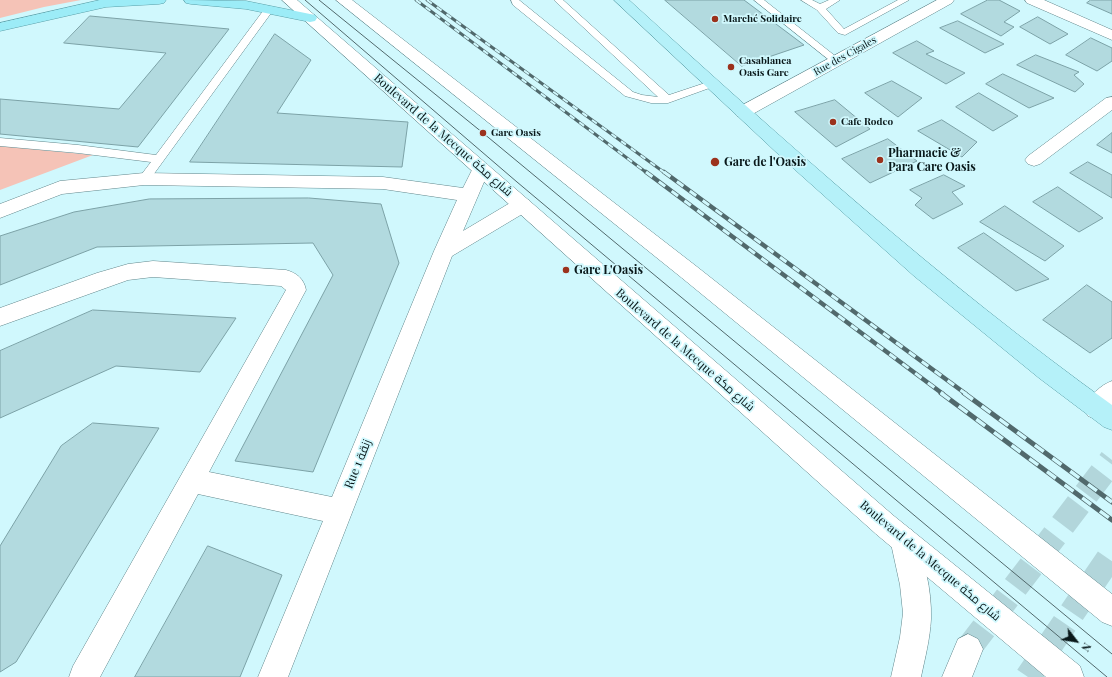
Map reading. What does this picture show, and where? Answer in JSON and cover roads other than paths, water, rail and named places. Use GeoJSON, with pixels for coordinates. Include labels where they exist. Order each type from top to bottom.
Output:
{"type":"FeatureCollection","features":[{"type":"Feature","properties":{"kind":"highway"},"geometry":{"type":"LineString","coordinates":[[0,27],[106,3],[159,0]]}},
{"type":"Feature","properties":{"kind":"highway"},"geometry":{"type":"LineString","coordinates":[[191,0],[246,5],[310,18]]}},
{"type":"Feature","properties":{"kind":"main road"},"geometry":{"type":"LineString","coordinates":[[621,0],[711,84],[820,182],[924,271],[1019,350],[1104,413]]}},
{"type":"Feature","properties":{"kind":"street","name":"Boulevard de la Mecque شارع مكة"},"geometry":{"type":"LineString","coordinates":[[289,0],[481,168],[610,284],[903,539],[1069,677]]}},
{"type":"Feature","properties":{"kind":"street"},"geometry":{"type":"LineString","coordinates":[[343,0],[695,276],[1112,612]]}},
{"type":"Feature","properties":{"kind":"street","name":"Rue des Cigales"},"geometry":{"type":"LineString","coordinates":[[743,112],[947,0]]}},
{"type":"Feature","properties":{"kind":"street"},"geometry":{"type":"LineString","coordinates":[[1032,0],[1112,36]]}},
{"type":"Feature","properties":{"kind":"street"},"geometry":{"type":"LineString","coordinates":[[1034,160],[1112,102]]}},
{"type":"Feature","properties":{"kind":"street","name":"Rue 1 زنقة"},"geometry":{"type":"LineString","coordinates":[[272,677],[444,251],[481,168]]}},
{"type":"Feature","properties":{"kind":"street"},"geometry":{"type":"LineString","coordinates":[[0,211],[60,188],[144,179],[383,183],[470,195]]}},
{"type":"Feature","properties":{"kind":"street"},"geometry":{"type":"LineString","coordinates":[[444,251],[522,205]]}},
{"type":"Feature","properties":{"kind":"street"},"geometry":{"type":"LineString","coordinates":[[0,317],[104,279],[128,272],[153,268],[286,278],[292,282],[296,290],[84,677]]}},
{"type":"Feature","properties":{"kind":"street"},"geometry":{"type":"LineString","coordinates":[[1104,413],[1112,391]]}},
{"type":"Feature","properties":{"kind":"street"},"geometry":{"type":"LineString","coordinates":[[192,481],[339,511]]}},
{"type":"Feature","properties":{"kind":"street"},"geometry":{"type":"LineString","coordinates":[[903,539],[913,582],[917,613],[913,647],[906,677]]}},
{"type":"Feature","properties":{"kind":"street"},"geometry":{"type":"LineString","coordinates":[[957,677],[968,649]]}},
{"type":"Feature","properties":{"kind":"lane"},"geometry":{"type":"LineString","coordinates":[[515,0],[629,94],[647,100],[668,100],[711,84]]}},
{"type":"Feature","properties":{"kind":"lane"},"geometry":{"type":"LineString","coordinates":[[558,0],[668,100]]}},
{"type":"Feature","properties":{"kind":"lane"},"geometry":{"type":"LineString","coordinates":[[758,0],[836,61]]}},
{"type":"Feature","properties":{"kind":"lane"},"geometry":{"type":"LineString","coordinates":[[805,0],[820,8],[841,31],[845,32],[905,0]]}},
{"type":"Feature","properties":{"kind":"lane"},"geometry":{"type":"LineString","coordinates":[[820,8],[836,0]]}},
{"type":"Feature","properties":{"kind":"lane"},"geometry":{"type":"LineString","coordinates":[[144,179],[269,9]]}},
{"type":"Feature","properties":{"kind":"lane"},"geometry":{"type":"LineString","coordinates":[[0,142],[78,149],[159,159]]}},
{"type":"Feature","properties":{"kind":"tunnel"},"geometry":{"type":"LineString","coordinates":[[968,649],[1112,460]]}},
{"type":"Feature","properties":{"kind":"tunnel"},"geometry":{"type":"LineString","coordinates":[[1028,677],[1112,554]]}},
{"type":"Feature","properties":{"kind":"tram line"},"geometry":{"type":"LineString","coordinates":[[305,0],[517,182],[1107,677]]}},
{"type":"Feature","properties":{"kind":"tram line"},"geometry":{"type":"LineString","coordinates":[[319,0],[483,133],[1112,654]]}},
{"type":"Feature","properties":{"kind":"railway"},"geometry":{"type":"LineString","coordinates":[[416,0],[647,173]]}},
{"type":"Feature","properties":{"kind":"railway"},"geometry":{"type":"LineString","coordinates":[[427,0],[665,173]]}},
{"type":"Feature","properties":{"kind":"railway"},"geometry":{"type":"LineString","coordinates":[[646,172],[943,394]]}},
{"type":"Feature","properties":{"kind":"railway"},"geometry":{"type":"LineString","coordinates":[[664,172],[966,394]]}},
{"type":"Feature","properties":{"kind":"railway"},"geometry":{"type":"LineString","coordinates":[[941,393],[1112,520]]}},
{"type":"Feature","properties":{"kind":"railway"},"geometry":{"type":"LineString","coordinates":[[964,393],[1112,502]]}},
{"type":"Feature","properties":{"kind":"place","name":"Marché Solidaire"},"geometry":{"type":"Point","coordinates":[715,19]}},
{"type":"Feature","properties":{"kind":"place","name":"Casablanca Oasis Gare"},"geometry":{"type":"Point","coordinates":[731,67]}},
{"type":"Feature","properties":{"kind":"place","name":"Cafe Rodeo"},"geometry":{"type":"Point","coordinates":[833,122]}},
{"type":"Feature","properties":{"kind":"place","name":"Gare Oasis"},"geometry":{"type":"Point","coordinates":[483,133]}},
{"type":"Feature","properties":{"kind":"place","name":"Pharmacie & Para Care Oasis"},"geometry":{"type":"Point","coordinates":[880,160]}},
{"type":"Feature","properties":{"kind":"place","name":"Gare de l'Oasis"},"geometry":{"type":"Point","coordinates":[715,162]}},
{"type":"Feature","properties":{"kind":"place","name":"Gare L'Oasis"},"geometry":{"type":"Point","coordinates":[566,270]}}]}
